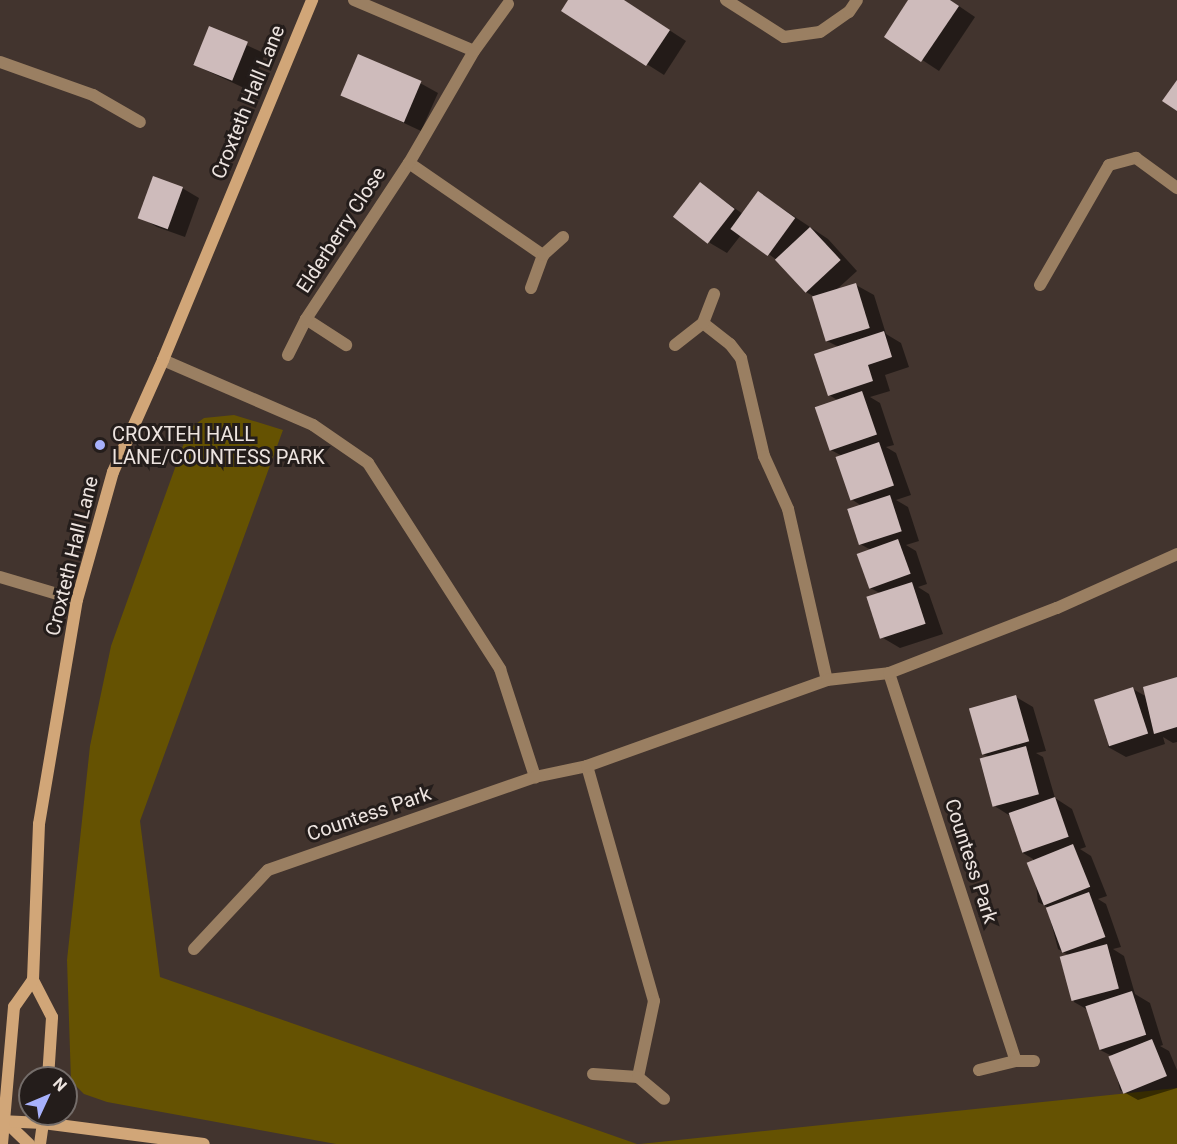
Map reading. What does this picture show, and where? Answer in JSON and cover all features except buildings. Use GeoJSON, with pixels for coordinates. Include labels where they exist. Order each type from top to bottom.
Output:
{"type":"FeatureCollection","features":[{"type":"Feature","properties":{"kind":"street","name":"Croxteth Hall Lane"},"geometry":{"type":"LineString","coordinates":[[49,1066],[52,1017],[33,980],[39,824],[77,600],[113,472],[163,360],[312,0]]}},
{"type":"Feature","properties":{"kind":"street"},"geometry":{"type":"LineString","coordinates":[[354,0],[474,51]]}},
{"type":"Feature","properties":{"kind":"street"},"geometry":{"type":"LineString","coordinates":[[726,0],[784,37],[820,32],[849,12],[857,0]]}},
{"type":"Feature","properties":{"kind":"street","name":"Elderberry Close"},"geometry":{"type":"LineString","coordinates":[[288,355],[306,319],[409,163],[474,51],[508,4]]}},
{"type":"Feature","properties":{"kind":"street"},"geometry":{"type":"LineString","coordinates":[[0,62],[93,95],[140,122]]}},
{"type":"Feature","properties":{"kind":"street"},"geometry":{"type":"LineString","coordinates":[[1040,285],[1109,165],[1136,158],[1177,188]]}},
{"type":"Feature","properties":{"kind":"street","name":"Elderberry Close"},"geometry":{"type":"LineString","coordinates":[[409,163],[543,255]]}},
{"type":"Feature","properties":{"kind":"street"},"geometry":{"type":"LineString","coordinates":[[531,288],[543,255],[563,237]]}},
{"type":"Feature","properties":{"kind":"street"},"geometry":{"type":"LineString","coordinates":[[675,345],[703,323],[714,294]]}},
{"type":"Feature","properties":{"kind":"street","name":"Elderberry Close"},"geometry":{"type":"LineString","coordinates":[[306,319],[346,345]]}},
{"type":"Feature","properties":{"kind":"street"},"geometry":{"type":"LineString","coordinates":[[703,323],[730,344],[741,358],[761,447],[788,509],[827,680]]}},
{"type":"Feature","properties":{"kind":"street"},"geometry":{"type":"LineString","coordinates":[[163,360],[313,425],[368,463],[500,669],[535,777]]}},
{"type":"Feature","properties":{"kind":"street","name":"Countess Park"},"geometry":{"type":"LineString","coordinates":[[194,949],[268,870],[535,777],[587,766],[827,680],[889,673],[1057,608],[1177,554]]}},
{"type":"Feature","properties":{"kind":"street"},"geometry":{"type":"LineString","coordinates":[[0,577],[77,600]]}},
{"type":"Feature","properties":{"kind":"street","name":"Countess Park"},"geometry":{"type":"LineString","coordinates":[[889,673],[1016,1061]]}},
{"type":"Feature","properties":{"kind":"street"},"geometry":{"type":"LineString","coordinates":[[587,766],[654,1001],[638,1077]]}},
{"type":"Feature","properties":{"kind":"street"},"geometry":{"type":"LineString","coordinates":[[2,1144],[2,1121],[14,1007],[33,980]]}},
{"type":"Feature","properties":{"kind":"street"},"geometry":{"type":"LineString","coordinates":[[979,1070],[1016,1061],[1034,1061]]}},
{"type":"Feature","properties":{"kind":"street"},"geometry":{"type":"LineString","coordinates":[[593,1074],[638,1077],[664,1099]]}},
{"type":"Feature","properties":{"kind":"street"},"geometry":{"type":"LineString","coordinates":[[2,1121],[18,1120]]}},
{"type":"Feature","properties":{"kind":"street"},"geometry":{"type":"LineString","coordinates":[[2,1121],[29,1144]]}},
{"type":"Feature","properties":{"kind":"street"},"geometry":{"type":"LineString","coordinates":[[78,1124],[204,1144]]}},
{"type":"Feature","properties":{"kind":"street"},"geometry":{"type":"LineString","coordinates":[[40,1144],[42,1126]]}},
{"type":"Feature","properties":{"kind":"shaded area"},"geometry":{"type":"Polygon","coordinates":[[[234,415],[283,430],[140,821],[160,977],[637,1144],[336,1144],[107,1102],[84,1094],[78,1088],[78,1066],[71,1066],[67,960],[90,746],[111,646],[189,429],[204,418],[234,415]]]}},
{"type":"Feature","properties":{"kind":"shaded area"},"geometry":{"type":"Polygon","coordinates":[[[1177,1088],[1177,1144],[640,1144],[1177,1088]]]}},
{"type":"Feature","properties":{"kind":"place","name":"CROXTEH HALL LANE/COUNTESS PARK"},"geometry":{"type":"Point","coordinates":[100,445]}}]}
